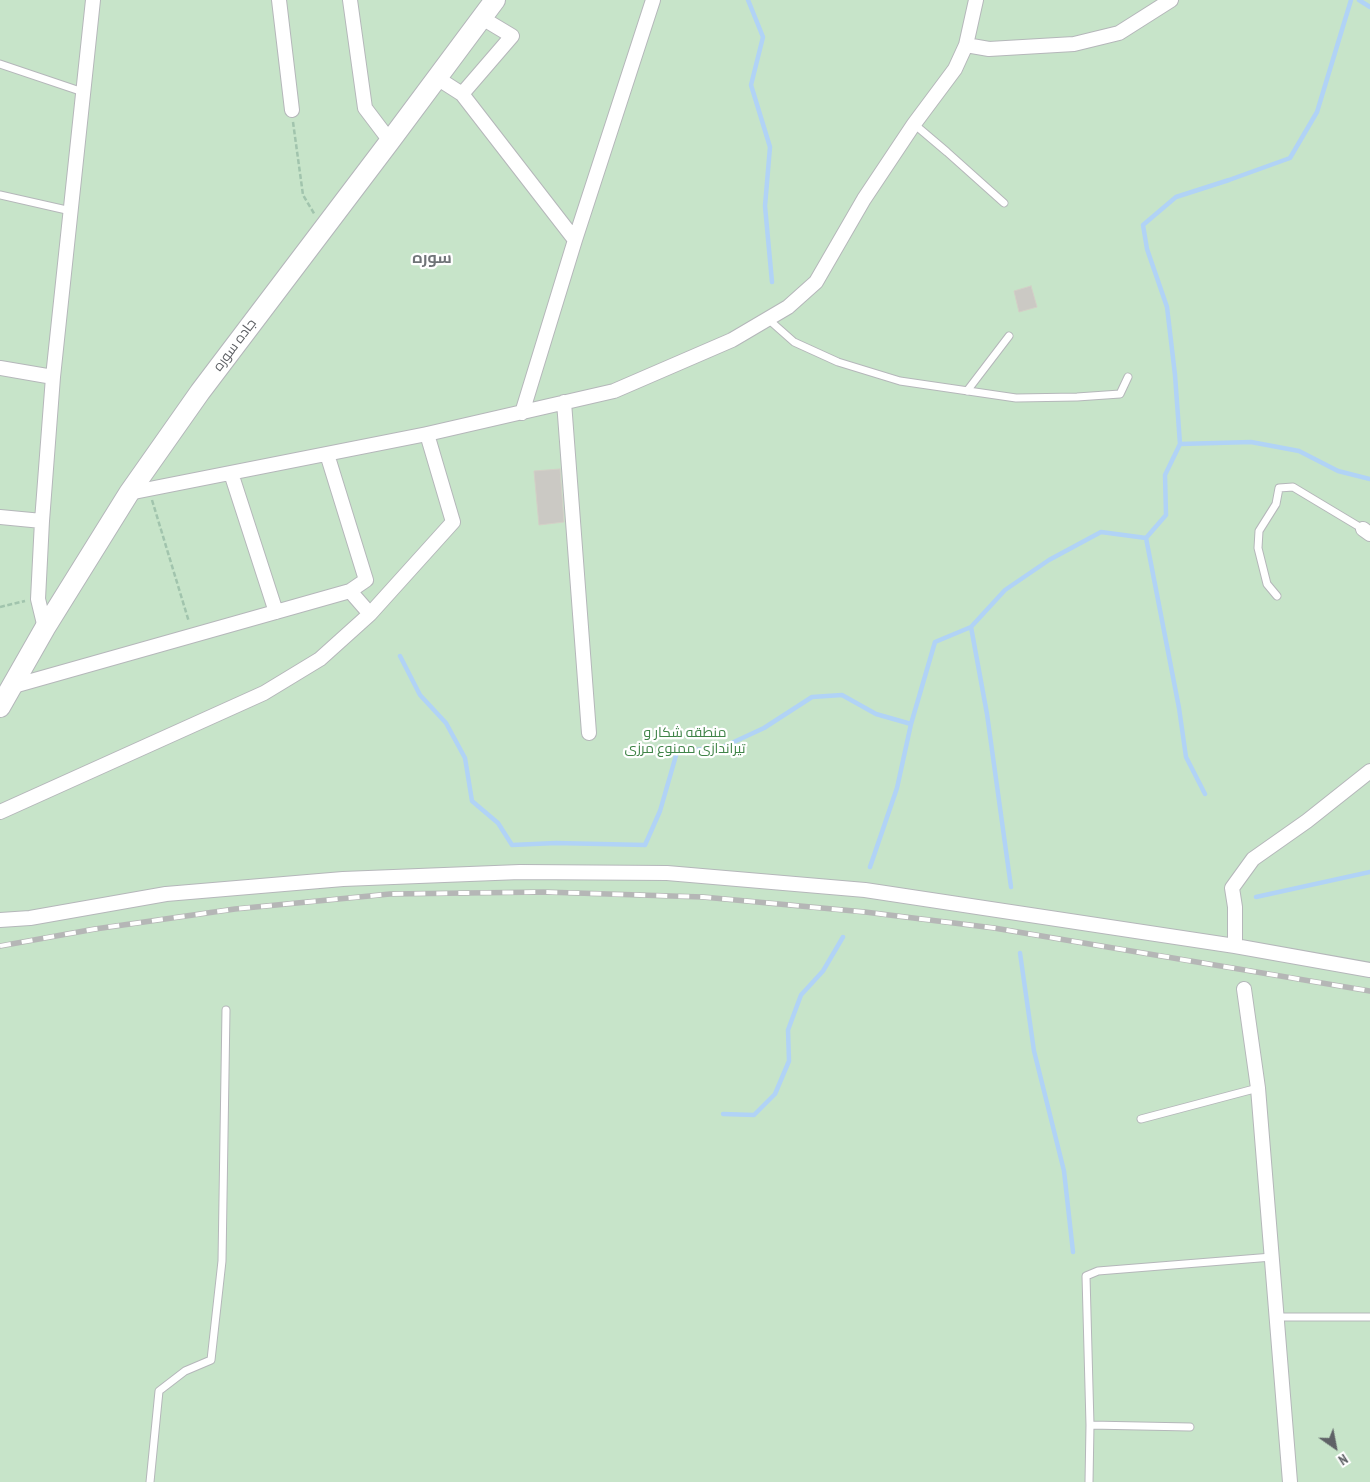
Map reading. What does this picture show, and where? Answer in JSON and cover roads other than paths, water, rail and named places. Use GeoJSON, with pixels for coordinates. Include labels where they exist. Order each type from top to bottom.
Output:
{"type":"FeatureCollection","features":[{"type":"Feature","properties":{"kind":"main road","name":"جاده سوره"},"geometry":{"type":"LineString","coordinates":[[0,707],[44,628],[129,493],[200,392],[495,0]]}},
{"type":"Feature","properties":{"kind":"street"},"geometry":{"type":"LineString","coordinates":[[44,628],[38,598],[53,377],[93,0]]}},
{"type":"Feature","properties":{"kind":"street"},"geometry":{"type":"LineString","coordinates":[[279,0],[292,110]]}},
{"type":"Feature","properties":{"kind":"street"},"geometry":{"type":"LineString","coordinates":[[350,0],[365,108],[390,141]]}},
{"type":"Feature","properties":{"kind":"street"},"geometry":{"type":"LineString","coordinates":[[522,412],[575,240],[653,0]]}},
{"type":"Feature","properties":{"kind":"street"},"geometry":{"type":"LineString","coordinates":[[129,493],[427,434],[614,391],[732,340],[788,307],[816,282],[864,199],[914,124],[955,69],[966,45],[976,0]]}},
{"type":"Feature","properties":{"kind":"street"},"geometry":{"type":"LineString","coordinates":[[966,45],[989,49],[1074,44],[1119,33],[1171,0]]}},
{"type":"Feature","properties":{"kind":"street"},"geometry":{"type":"LineString","coordinates":[[462,94],[512,36],[482,18]]}},
{"type":"Feature","properties":{"kind":"street"},"geometry":{"type":"LineString","coordinates":[[437,78],[462,94],[575,240]]}},
{"type":"Feature","properties":{"kind":"street"},"geometry":{"type":"LineString","coordinates":[[0,368],[53,377]]}},
{"type":"Feature","properties":{"kind":"street"},"geometry":{"type":"LineString","coordinates":[[564,402],[589,733]]}},
{"type":"Feature","properties":{"kind":"street"},"geometry":{"type":"LineString","coordinates":[[0,812],[264,693],[320,659],[370,614],[453,522],[427,434]]}},
{"type":"Feature","properties":{"kind":"street"},"geometry":{"type":"LineString","coordinates":[[10,687],[350,591],[366,580],[327,454]]}},
{"type":"Feature","properties":{"kind":"street"},"geometry":{"type":"LineString","coordinates":[[231,473],[276,612]]}},
{"type":"Feature","properties":{"kind":"street"},"geometry":{"type":"LineString","coordinates":[[0,517],[42,521]]}},
{"type":"Feature","properties":{"kind":"street"},"geometry":{"type":"LineString","coordinates":[[350,591],[370,614]]}},
{"type":"Feature","properties":{"kind":"street"},"geometry":{"type":"LineString","coordinates":[[1235,946],[1235,907],[1232,888],[1253,860],[1307,821],[1370,771]]}},
{"type":"Feature","properties":{"kind":"street"},"geometry":{"type":"LineString","coordinates":[[0,920],[30,918],[166,894],[344,879],[520,872],[667,874],[864,890],[1235,946],[1370,970]]}},
{"type":"Feature","properties":{"kind":"street"},"geometry":{"type":"LineString","coordinates":[[1244,989],[1258,1088],[1290,1482]]}},
{"type":"Feature","properties":{"kind":"lane"},"geometry":{"type":"LineString","coordinates":[[0,64],[84,92]]}},
{"type":"Feature","properties":{"kind":"lane"},"geometry":{"type":"LineString","coordinates":[[914,124],[1004,203]]}},
{"type":"Feature","properties":{"kind":"lane"},"geometry":{"type":"LineString","coordinates":[[0,195],[71,211]]}},
{"type":"Feature","properties":{"kind":"lane"},"geometry":{"type":"LineString","coordinates":[[768,318],[794,342],[838,362],[900,381],[1016,398],[1077,397],[1120,394],[1128,377]]}},
{"type":"Feature","properties":{"kind":"lane"},"geometry":{"type":"LineString","coordinates":[[967,390],[1010,336]]}},
{"type":"Feature","properties":{"kind":"lane"},"geometry":{"type":"LineString","coordinates":[[1277,596],[1267,584],[1258,548],[1259,531],[1276,504],[1279,488],[1294,487],[1366,531]]}},
{"type":"Feature","properties":{"kind":"lane"},"geometry":{"type":"LineString","coordinates":[[150,1482],[159,1391],[185,1371],[211,1360],[222,1261],[226,1010]]}},
{"type":"Feature","properties":{"kind":"lane"},"geometry":{"type":"LineString","coordinates":[[1141,1119],[1258,1088]]}},
{"type":"Feature","properties":{"kind":"lane"},"geometry":{"type":"LineString","coordinates":[[1089,1482],[1090,1425],[1086,1276],[1098,1271],[1272,1258]]}},
{"type":"Feature","properties":{"kind":"lane"},"geometry":{"type":"LineString","coordinates":[[1277,1317],[1370,1317]]}},
{"type":"Feature","properties":{"kind":"lane"},"geometry":{"type":"LineString","coordinates":[[1090,1425],[1190,1428]]}},
{"type":"Feature","properties":{"kind":"waterway"},"geometry":{"type":"LineString","coordinates":[[748,0],[763,37],[751,85],[770,147],[765,206],[772,282]]}},
{"type":"Feature","properties":{"kind":"waterway"},"geometry":{"type":"LineString","coordinates":[[870,867],[897,788],[911,724],[935,642],[971,627],[1005,590],[1049,560],[1101,532],[1146,538],[1166,515],[1165,475],[1180,444],[1175,375],[1167,307],[1147,249],[1143,225],[1176,197],[1290,158],[1317,112],[1351,0]]}},
{"type":"Feature","properties":{"kind":"waterway"},"geometry":{"type":"LineString","coordinates":[[1359,0],[1370,7]]}},
{"type":"Feature","properties":{"kind":"waterway"},"geometry":{"type":"LineString","coordinates":[[1180,444],[1251,442],[1299,451],[1338,471],[1370,479]]}},
{"type":"Feature","properties":{"kind":"waterway"},"geometry":{"type":"LineString","coordinates":[[1146,538],[1179,708],[1186,757],[1205,794]]}},
{"type":"Feature","properties":{"kind":"waterway"},"geometry":{"type":"LineString","coordinates":[[971,627],[987,714],[1011,887]]}},
{"type":"Feature","properties":{"kind":"waterway"},"geometry":{"type":"LineString","coordinates":[[400,656],[420,695],[446,723],[465,758],[472,801],[498,823],[512,845],[556,843],[645,845],[660,811],[677,752],[723,747],[764,728],[812,697],[842,695],[876,714],[911,724]]}},
{"type":"Feature","properties":{"kind":"waterway"},"geometry":{"type":"LineString","coordinates":[[1256,897],[1370,872]]}},
{"type":"Feature","properties":{"kind":"waterway"},"geometry":{"type":"LineString","coordinates":[[723,1114],[754,1115],[775,1094],[789,1061],[788,1030],[801,995],[823,971],[843,937]]}},
{"type":"Feature","properties":{"kind":"waterway"},"geometry":{"type":"LineString","coordinates":[[1020,953],[1034,1051],[1064,1171],[1073,1252]]}},
{"type":"Feature","properties":{"kind":"railway"},"geometry":{"type":"LineString","coordinates":[[0,946],[95,929],[235,909],[390,894],[544,892],[703,897],[865,912],[994,928],[1370,991]]}},
{"type":"Feature","properties":{"kind":"district","name":"سوره"},"geometry":{"type":"Point","coordinates":[432,258]}},
{"type":"Feature","properties":{"kind":"park label","name":"منطقه شکار و تیراندازی ممنوع مرزی"},"geometry":{"type":"Point","coordinates":[685,742]}}]}
